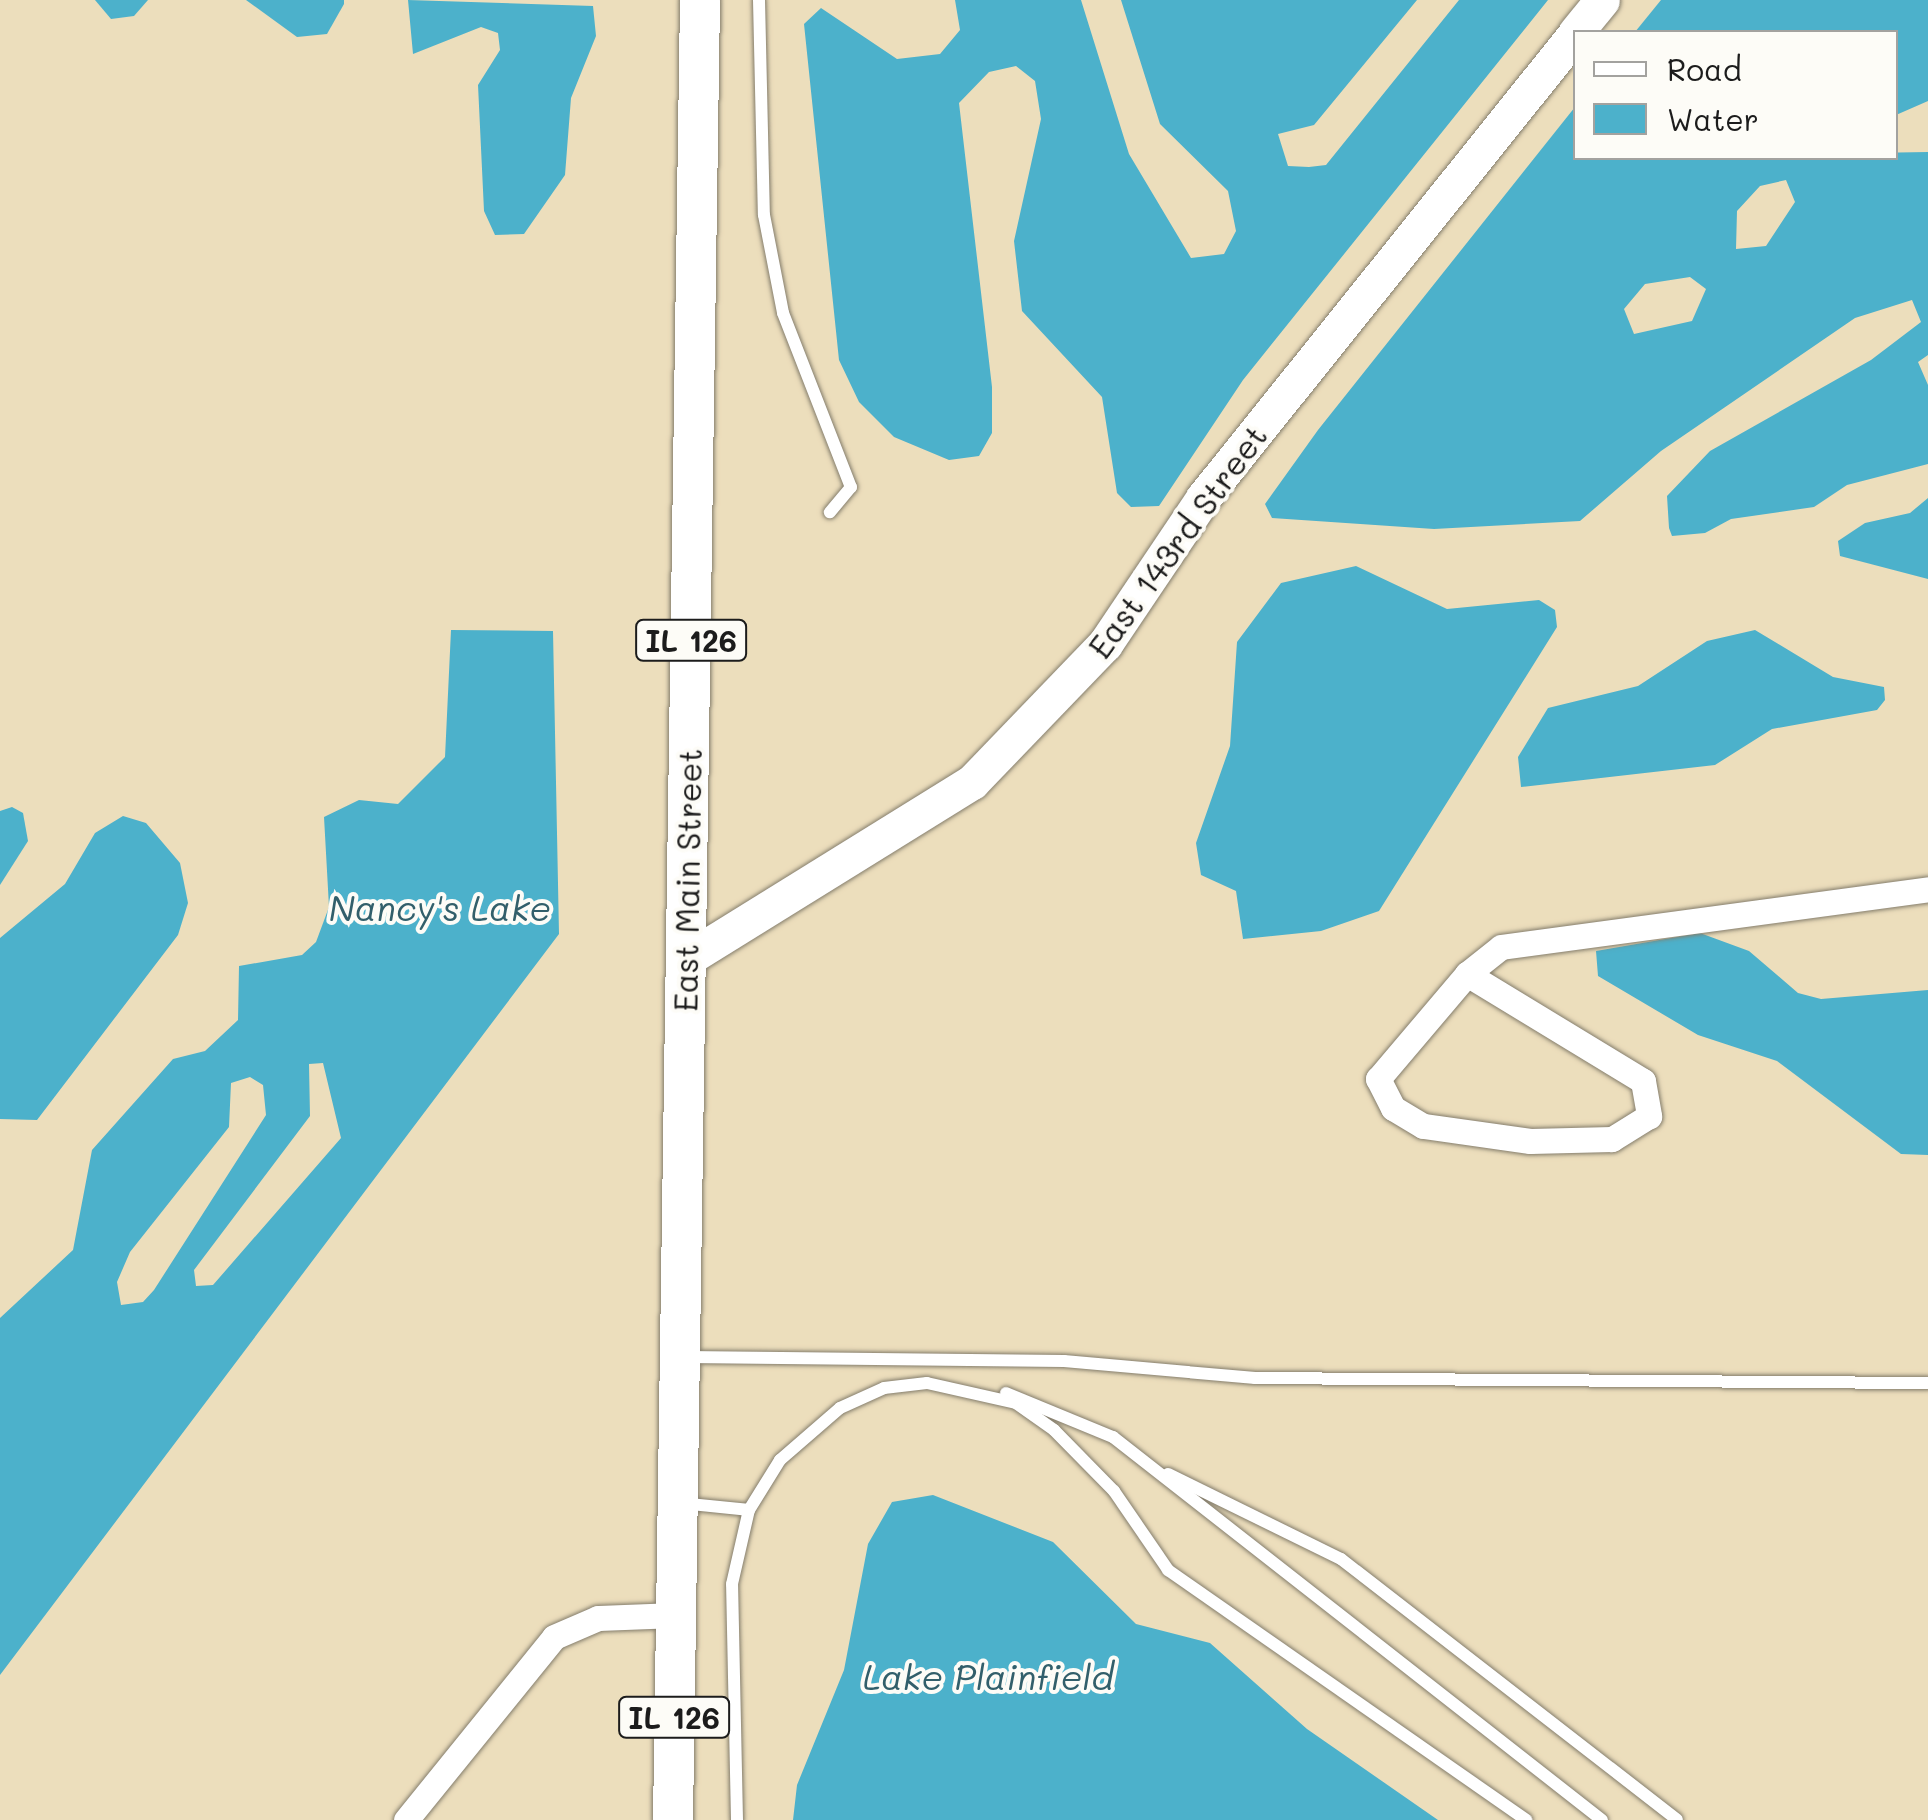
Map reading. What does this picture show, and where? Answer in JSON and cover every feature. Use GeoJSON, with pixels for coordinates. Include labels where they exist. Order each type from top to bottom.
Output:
{"type":"FeatureCollection","features":[{"type":"Feature","properties":{"kind":"main road","name":"East Main Street"},"geometry":{"type":"LineString","coordinates":[[673,1820],[680,1358],[677,1121],[692,954],[700,0]]}},
{"type":"Feature","properties":{"kind":"street","name":"East 143rd Street"},"geometry":{"type":"LineString","coordinates":[[1578,30],[1602,0]]}},
{"type":"Feature","properties":{"kind":"street","name":"East 143rd Street"},"geometry":{"type":"LineString","coordinates":[[692,954],[972,782],[1106,644],[1204,498],[1573,37]]}},
{"type":"Feature","properties":{"kind":"street"},"geometry":{"type":"LineString","coordinates":[[1466,974],[1643,1080],[1651,1100],[1638,1130],[1530,1141],[1423,1126],[1393,1108],[1378,1079],[1388,1059],[1466,974],[1502,947],[1928,888]]}},
{"type":"Feature","properties":{"kind":"street"},"geometry":{"type":"LineString","coordinates":[[406,1820],[554,1637],[598,1618],[676,1615]]}},
{"type":"Feature","properties":{"kind":"lane"},"geometry":{"type":"LineString","coordinates":[[759,0],[772,274],[850,486],[830,512]]}},
{"type":"Feature","properties":{"kind":"lane"},"geometry":{"type":"LineString","coordinates":[[680,1358],[1064,1361],[1256,1378],[1928,1383]]}},
{"type":"Feature","properties":{"kind":"lane"},"geometry":{"type":"LineString","coordinates":[[737,1820],[732,1584],[749,1510],[780,1460],[840,1408],[884,1388],[978,1389],[1057,1407],[1156,1469],[1341,1559],[1677,1820]]}},
{"type":"Feature","properties":{"kind":"lane"},"geometry":{"type":"LineString","coordinates":[[978,1389],[1054,1430],[1114,1491],[1168,1570],[1526,1820]]}},
{"type":"Feature","properties":{"kind":"lane"},"geometry":{"type":"LineString","coordinates":[[1156,1469],[1323,1610],[1602,1820]]}},
{"type":"Feature","properties":{"kind":"lane"},"geometry":{"type":"LineString","coordinates":[[678,1503],[749,1510]]}},
{"type":"Feature","properties":{"kind":"water"},"geometry":{"type":"Polygon","coordinates":[[[95,0],[148,0],[134,16],[111,19],[95,0]]]}},
{"type":"Feature","properties":{"kind":"water"},"geometry":{"type":"Polygon","coordinates":[[[246,0],[344,0],[344,4],[327,34],[297,37],[246,0]]]}},
{"type":"Feature","properties":{"kind":"water"},"geometry":{"type":"Polygon","coordinates":[[[408,0],[593,6],[596,36],[571,98],[565,175],[524,234],[495,235],[484,211],[478,85],[500,50],[498,33],[481,27],[413,54],[408,0]]]}},
{"type":"Feature","properties":{"kind":"water"},"geometry":{"type":"Polygon","coordinates":[[[955,0],[1081,0],[1129,154],[1191,258],[1224,254],[1236,231],[1228,191],[1160,124],[1121,0],[1417,0],[1314,125],[1278,134],[1288,166],[1309,167],[1326,165],[1459,0],[1548,0],[1243,380],[1159,506],[1131,507],[1117,493],[1102,397],[1022,311],[1014,241],[1041,119],[1035,81],[1016,66],[989,72],[959,103],[992,387],[992,433],[979,456],[949,460],[894,437],[859,402],[839,360],[804,24],[821,8],[897,59],[940,54],[960,30],[955,0]]]}},
{"type":"Feature","properties":{"kind":"water"},"geometry":{"type":"Polygon","coordinates":[[[1661,0],[1928,0],[1928,101],[1898,114],[1898,30],[1637,30],[1661,0]]]}},
{"type":"Feature","properties":{"kind":"water"},"geometry":{"type":"Polygon","coordinates":[[[1573,110],[1573,160],[1898,160],[1898,153],[1928,152],[1928,355],[1918,362],[1928,385],[1928,464],[1847,485],[1814,507],[1731,519],[1705,533],[1672,536],[1669,528],[1667,496],[1710,451],[1871,360],[1921,322],[1912,300],[1855,318],[1661,451],[1580,521],[1434,529],[1272,518],[1265,504],[1318,430],[1573,110]],[[1786,180],[1760,186],[1737,211],[1736,249],[1766,246],[1795,202],[1786,180]],[[1690,277],[1645,284],[1624,309],[1634,334],[1692,321],[1706,289],[1690,277]]]}},
{"type":"Feature","properties":{"kind":"water"},"geometry":{"type":"Polygon","coordinates":[[[1928,498],[1928,579],[1840,556],[1838,541],[1865,523],[1910,513],[1928,498]]]}},
{"type":"Feature","properties":{"kind":"water"},"geometry":{"type":"Polygon","coordinates":[[[1356,566],[1447,609],[1539,600],[1555,610],[1557,627],[1379,911],[1321,931],[1243,939],[1236,891],[1201,875],[1196,843],[1230,746],[1237,642],[1281,583],[1356,566]]]}},
{"type":"Feature","properties":{"kind":"water","name":"Nancy's Lake"},"geometry":{"type":"Polygon","coordinates":[[[451,630],[553,631],[559,934],[0,1675],[0,1318],[73,1250],[92,1150],[173,1059],[205,1051],[238,1020],[239,966],[302,955],[316,942],[329,907],[324,817],[359,800],[398,804],[445,757],[451,630]],[[323,1063],[309,1064],[310,1116],[194,1270],[196,1286],[213,1285],[341,1138],[323,1063]],[[250,1077],[231,1083],[229,1127],[130,1252],[117,1282],[121,1305],[143,1302],[154,1290],[266,1115],[263,1085],[250,1077]]]}},
{"type":"Feature","properties":{"kind":"water"},"geometry":{"type":"Polygon","coordinates":[[[1755,630],[1833,677],[1884,687],[1885,700],[1877,710],[1772,729],[1715,765],[1521,787],[1518,757],[1548,708],[1638,686],[1707,641],[1755,630]]]}},
{"type":"Feature","properties":{"kind":"water"},"geometry":{"type":"Polygon","coordinates":[[[12,807],[23,813],[28,841],[0,885],[0,811],[12,807]]]}},
{"type":"Feature","properties":{"kind":"water"},"geometry":{"type":"Polygon","coordinates":[[[123,816],[146,823],[180,863],[188,903],[178,935],[37,1120],[0,1119],[0,938],[65,884],[95,833],[123,816]]]}},
{"type":"Feature","properties":{"kind":"water"},"geometry":{"type":"Polygon","coordinates":[[[1700,933],[1749,951],[1798,993],[1821,999],[1928,990],[1928,1155],[1901,1154],[1777,1061],[1698,1035],[1598,976],[1596,951],[1700,933]]]}},
{"type":"Feature","properties":{"kind":"water","name":"Lake Plainfield"},"geometry":{"type":"Polygon","coordinates":[[[933,1495],[1053,1542],[1136,1624],[1210,1643],[1307,1729],[1438,1820],[793,1820],[797,1785],[844,1670],[868,1544],[892,1502],[933,1495]]]}}]}
